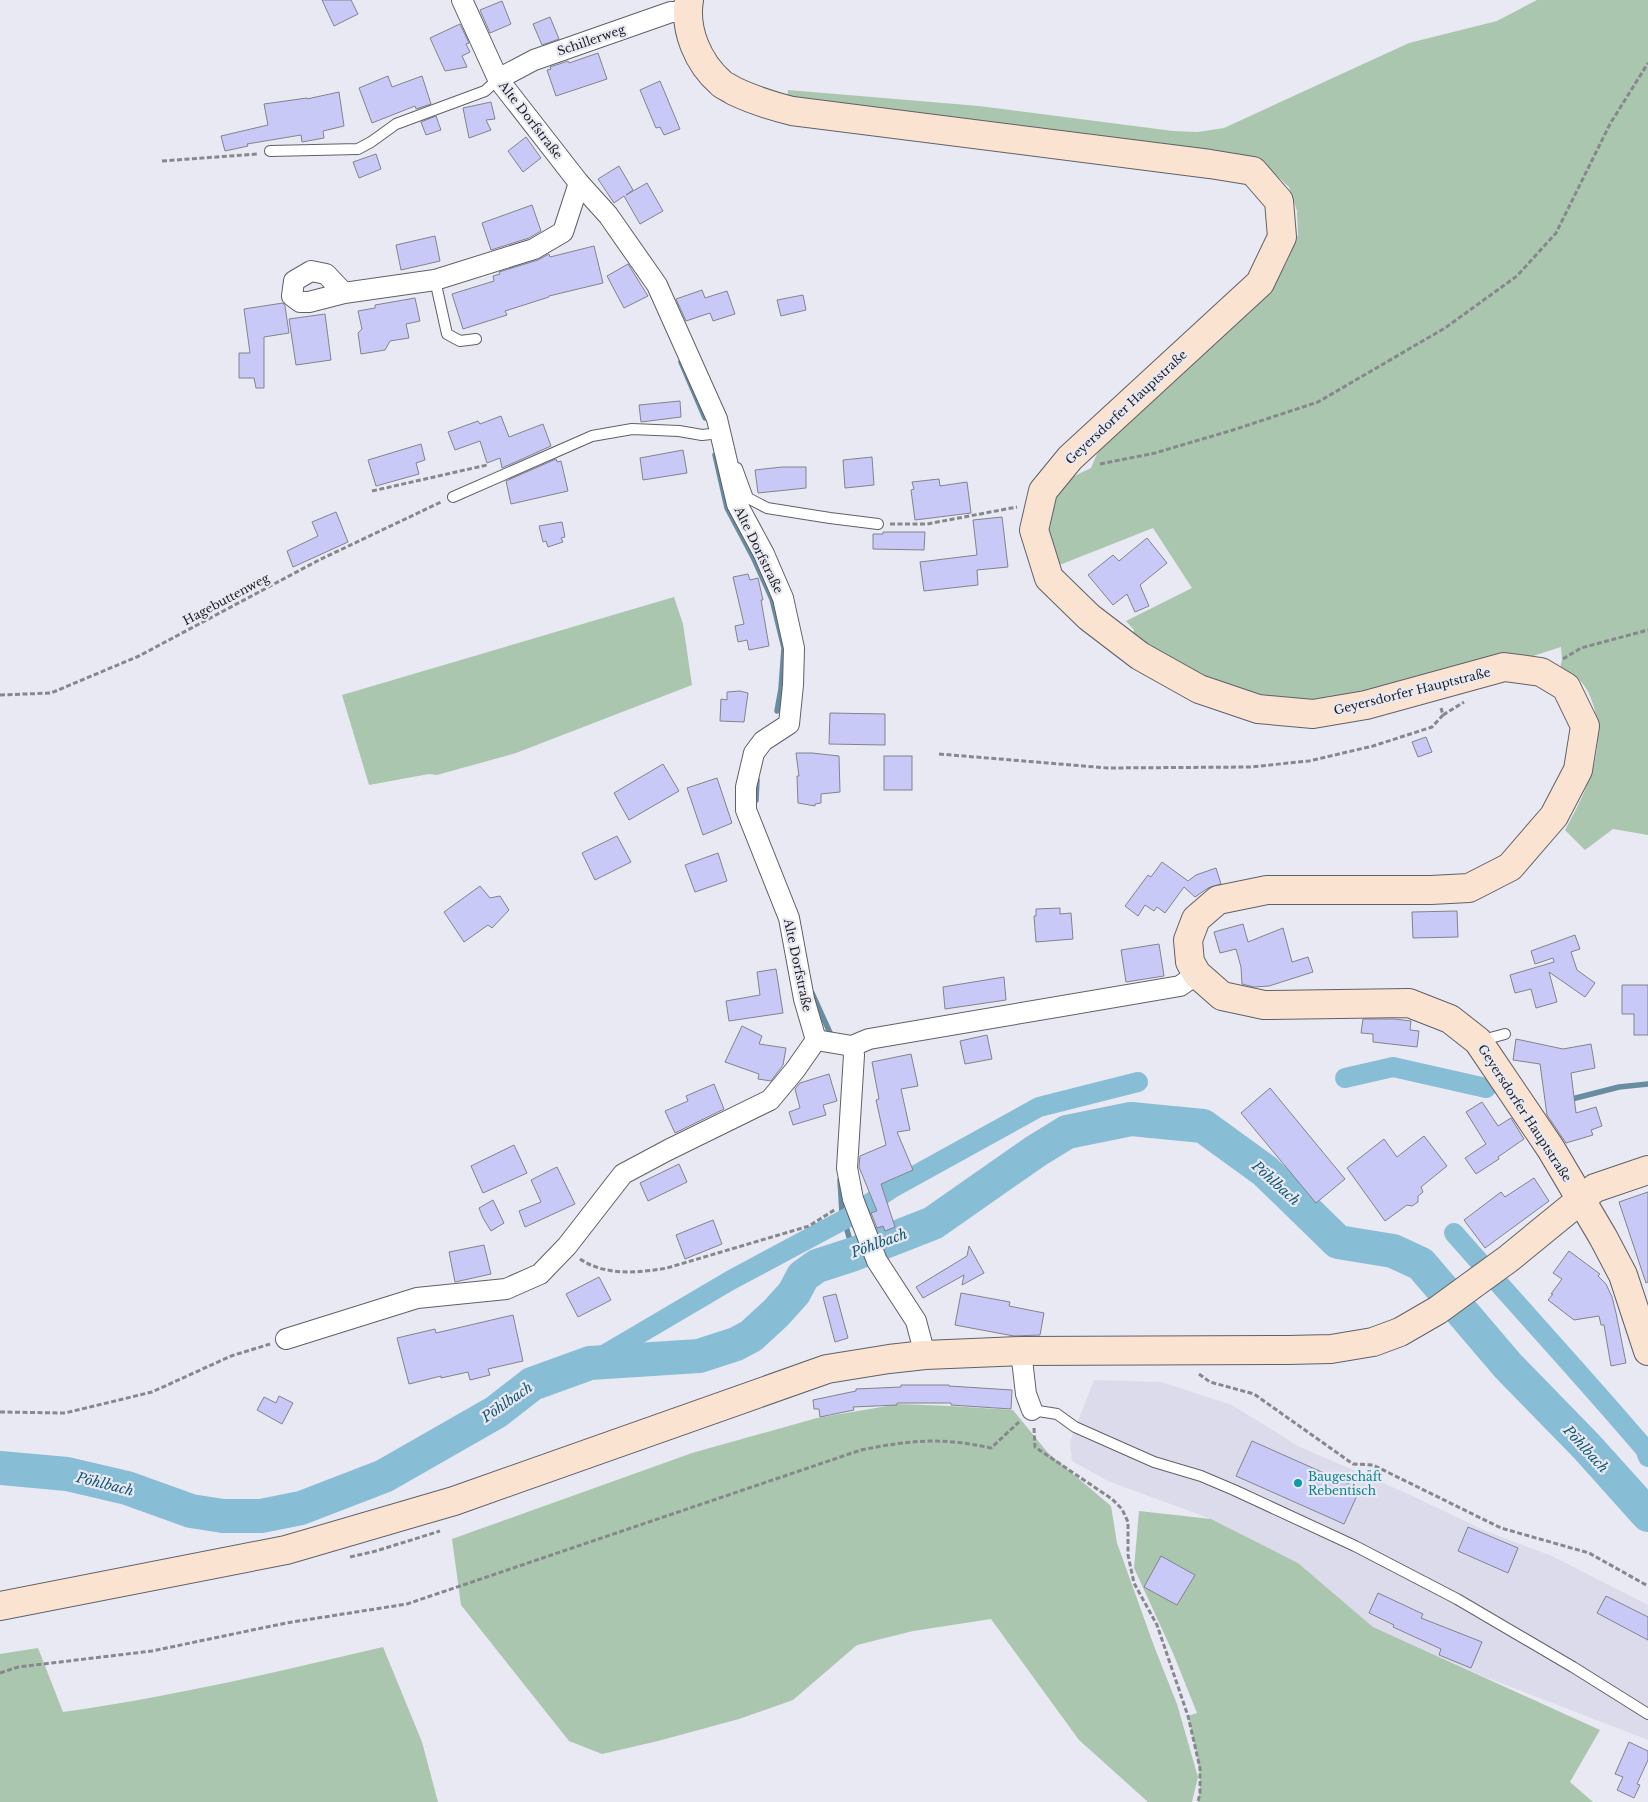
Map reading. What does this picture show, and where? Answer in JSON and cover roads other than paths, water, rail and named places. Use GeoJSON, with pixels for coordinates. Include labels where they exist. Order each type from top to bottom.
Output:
{"type":"FeatureCollection","features":[{"type":"Feature","properties":{"kind":"main road","name":"Geyersdorfer Hauptstraße"},"geometry":{"type":"LineString","coordinates":[[688,6],[689,29],[699,57],[721,84],[753,100],[792,111],[1253,171],[1279,200],[1282,237],[1260,283],[1070,458],[1043,491],[1034,530],[1049,578],[1089,617],[1140,656],[1198,689],[1258,709],[1312,714],[1366,705],[1504,668],[1541,672],[1566,687],[1585,726],[1578,770],[1554,816],[1510,866],[1469,888],[1431,890],[1267,890],[1218,900],[1196,919],[1188,940],[1190,962],[1197,974],[1222,996],[1264,1005],[1409,1003],[1450,1020],[1478,1041],[1551,1149],[1624,1275],[1648,1350]]}},
{"type":"Feature","properties":{"kind":"main road"},"geometry":{"type":"LineString","coordinates":[[0,1606],[286,1550],[454,1501],[827,1370],[925,1355],[1021,1350],[1331,1349],[1373,1342],[1400,1332],[1438,1310],[1508,1259],[1595,1188],[1648,1170]]}},
{"type":"Feature","properties":{"kind":"street","name":"Alte Dorfstraße"},"geometry":{"type":"LineString","coordinates":[[462,0],[498,79],[579,183],[608,215],[657,285],[700,385],[717,419],[737,504],[764,554],[783,598],[794,648],[789,724],[763,741],[754,753],[746,787],[746,810],[789,918],[804,999],[816,1040]]}},
{"type":"Feature","properties":{"kind":"street","name":"Schillerweg"},"geometry":{"type":"LineString","coordinates":[[498,79],[543,57],[688,6]]}},
{"type":"Feature","properties":{"kind":"street"},"geometry":{"type":"LineString","coordinates":[[344,293],[435,280],[534,249],[563,232],[579,183]]}},
{"type":"Feature","properties":{"kind":"street"},"geometry":{"type":"LineString","coordinates":[[286,1339],[417,1298],[506,1289],[540,1274],[567,1246],[623,1174],[770,1100],[795,1070],[816,1040],[852,1046],[869,1039],[1180,986],[1197,974]]}},
{"type":"Feature","properties":{"kind":"street"},"geometry":{"type":"LineString","coordinates":[[852,1046],[854,1055],[847,1168],[855,1204],[877,1261],[916,1321],[925,1355]]}},
{"type":"Feature","properties":{"kind":"street"},"geometry":{"type":"LineString","coordinates":[[1021,1350],[1026,1394],[1032,1410]]}},
{"type":"Feature","properties":{"kind":"lane"},"geometry":{"type":"LineString","coordinates":[[270,151],[358,149],[396,124],[485,91],[498,79]]}},
{"type":"Feature","properties":{"kind":"lane"},"geometry":{"type":"LineString","coordinates":[[435,280],[447,334],[460,341],[476,339]]}},
{"type":"Feature","properties":{"kind":"lane"},"geometry":{"type":"LineString","coordinates":[[453,497],[592,436],[632,429],[678,431],[721,438],[735,463],[748,498],[766,508],[878,524]]}},
{"type":"Feature","properties":{"kind":"lane"},"geometry":{"type":"LineString","coordinates":[[1478,1041],[1505,1034]]}},
{"type":"Feature","properties":{"kind":"lane"},"geometry":{"type":"LineString","coordinates":[[1032,1410],[1057,1414],[1075,1427],[1154,1462],[1201,1476],[1355,1546],[1457,1599],[1573,1667],[1648,1714]]}},
{"type":"Feature","properties":{"kind":"waterway"},"geometry":{"type":"LineString","coordinates":[[681,362],[705,418]]}},
{"type":"Feature","properties":{"kind":"waterway"},"geometry":{"type":"LineString","coordinates":[[715,455],[727,508],[754,559],[772,599],[784,648],[781,689],[777,711]]}},
{"type":"Feature","properties":{"kind":"waterway"},"geometry":{"type":"LineString","coordinates":[[756,800],[757,780]]}},
{"type":"Feature","properties":{"kind":"waterway"},"geometry":{"type":"LineString","coordinates":[[812,993],[831,1035]]}},
{"type":"Feature","properties":{"kind":"waterway"},"geometry":{"type":"LineString","coordinates":[[1345,1078],[1393,1067],[1486,1088]]}},
{"type":"Feature","properties":{"kind":"waterway"},"geometry":{"type":"LineString","coordinates":[[590,1363],[731,1280],[847,1218],[894,1187],[1039,1107],[1138,1082]]}},
{"type":"Feature","properties":{"kind":"waterway"},"geometry":{"type":"LineString","coordinates":[[1568,1100],[1619,1087],[1648,1084]]}},
{"type":"Feature","properties":{"kind":"waterway","name":"Pöhlbach"},"geometry":{"type":"LineString","coordinates":[[0,1468],[67,1474],[127,1488],[191,1511],[223,1516],[261,1516],[301,1508],[384,1476],[496,1412],[532,1384],[590,1363],[699,1356],[736,1344],[751,1336],[776,1313],[794,1293],[803,1276],[817,1266],[854,1254],[933,1223],[1036,1151],[1067,1132],[1131,1119],[1203,1126],[1265,1171],[1338,1242],[1393,1251],[1421,1264],[1508,1366],[1587,1447],[1648,1515]]}},
{"type":"Feature","properties":{"kind":"waterway"},"geometry":{"type":"LineString","coordinates":[[840,1180],[842,1213],[854,1254]]}},
{"type":"Feature","properties":{"kind":"waterway"},"geometry":{"type":"LineString","coordinates":[[1454,1233],[1622,1422],[1645,1449],[1648,1457]]}},
{"type":"Feature","properties":{"kind":"place","name":"Baugeschäft Rebentisch"},"geometry":{"type":"Point","coordinates":[1298,1483]}}]}
